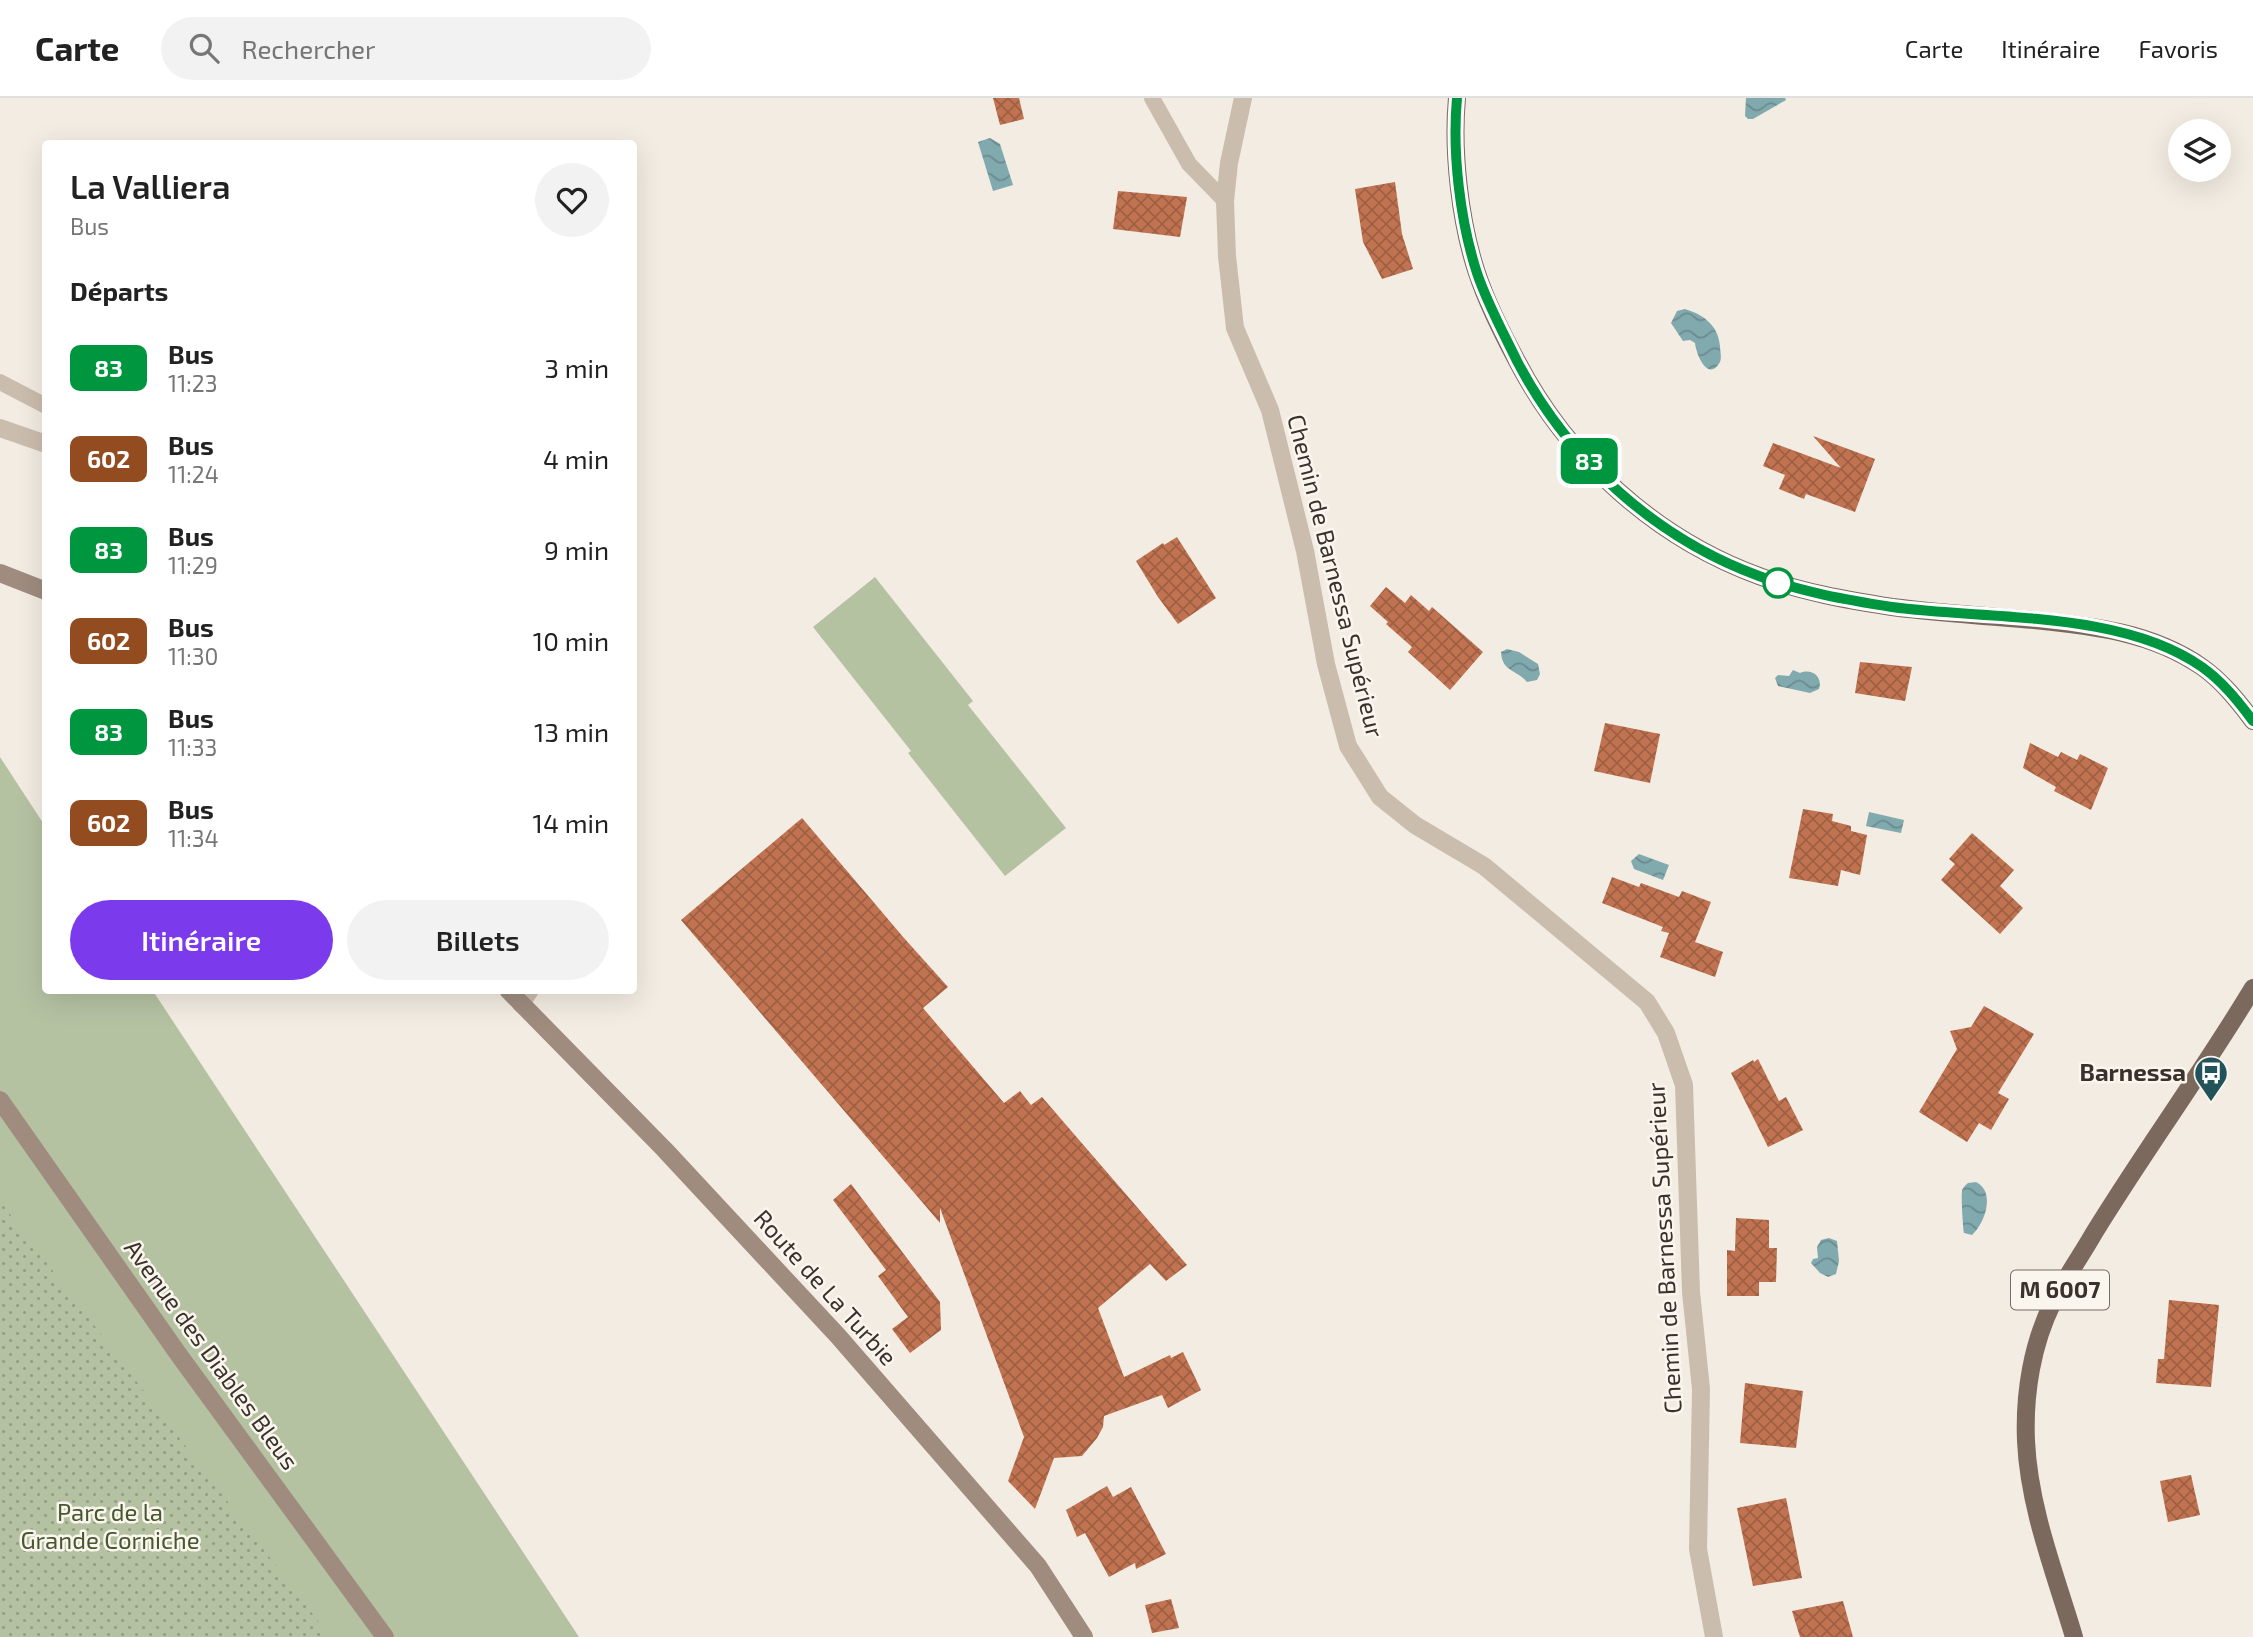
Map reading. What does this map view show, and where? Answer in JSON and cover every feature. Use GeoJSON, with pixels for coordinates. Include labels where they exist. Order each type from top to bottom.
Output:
{"type":"FeatureCollection","features":[{"type":"Feature","properties":{"kind":"main road"},"geometry":{"type":"LineString","coordinates":[[1457,98],[1456,163],[1464,216],[1477,272],[1500,327],[1533,391],[1563,433],[1640,511],[1692,546],[1728,564],[1802,590],[1892,607],[2121,631],[2164,646],[2203,667],[2233,695],[2253,720]]}},
{"type":"Feature","properties":{"kind":"main road"},"geometry":{"type":"LineString","coordinates":[[0,573],[42,589]]}},
{"type":"Feature","properties":{"kind":"main road","name":"M 6007"},"geometry":{"type":"LineString","coordinates":[[2074,1637],[2033,1499],[2026,1441],[2028,1382],[2039,1339],[2053,1302],[2253,988]]}},
{"type":"Feature","properties":{"kind":"main road","name":"Route de La Turbie"},"geometry":{"type":"LineString","coordinates":[[520,995],[838,1336],[1038,1566],[1084,1637]]}},
{"type":"Feature","properties":{"kind":"main road","name":"Avenue des Diables Bleus"},"geometry":{"type":"LineString","coordinates":[[0,1100],[179,1355],[385,1637]]}},
{"type":"Feature","properties":{"kind":"street","name":"Chemin de Barnessa Supérieur"},"geometry":{"type":"LineString","coordinates":[[1243,98],[1229,163],[1225,201],[1227,256],[1235,328],[1270,410],[1305,551],[1326,664],[1349,746],[1380,797],[1415,825],[1484,866],[1647,1002],[1665,1033],[1684,1085],[1692,1292],[1700,1389],[1698,1549],[1714,1637]]}},
{"type":"Feature","properties":{"kind":"street"},"geometry":{"type":"LineString","coordinates":[[0,428],[42,443]]}},
{"type":"Feature","properties":{"kind":"lane"},"geometry":{"type":"LineString","coordinates":[[1152,98],[1189,164],[1225,201]]}},
{"type":"Feature","properties":{"kind":"lane"},"geometry":{"type":"LineString","coordinates":[[0,382],[42,404]]}},
{"type":"Feature","properties":{"kind":"green space"},"geometry":{"type":"Polygon","coordinates":[[[875,577],[973,701],[968,705],[1066,828],[1005,876],[813,627],[875,577]]]}},
{"type":"Feature","properties":{"kind":"green space"},"geometry":{"type":"Polygon","coordinates":[[[0,757],[42,821],[42,994],[155,994],[579,1637],[0,1637],[0,757]]]}},
{"type":"Feature","properties":{"kind":"green space","name":"Parc de la Grande Corniche"},"geometry":{"type":"Polygon","coordinates":[[[0,1201],[330,1637],[0,1637],[0,1201]]]}},
{"type":"Feature","properties":{"kind":"water"},"geometry":{"type":"Polygon","coordinates":[[[1746,98],[1786,100],[1753,119],[1748,119],[1745,116],[1746,98]]]}},
{"type":"Feature","properties":{"kind":"water"},"geometry":{"type":"Polygon","coordinates":[[[990,138],[1000,144],[1013,185],[993,191],[978,142],[990,138]]]}},
{"type":"Feature","properties":{"kind":"water"},"geometry":{"type":"Polygon","coordinates":[[[1685,309],[1704,318],[1716,332],[1721,359],[1716,368],[1707,368],[1703,364],[1695,343],[1690,340],[1683,341],[1671,323],[1677,311],[1685,309]]]}},
{"type":"Feature","properties":{"kind":"water"},"geometry":{"type":"Polygon","coordinates":[[[1507,649],[1519,652],[1538,664],[1540,674],[1537,680],[1527,682],[1507,667],[1501,652],[1507,649]]]}},
{"type":"Feature","properties":{"kind":"water"},"geometry":{"type":"Polygon","coordinates":[[[1793,670],[1800,673],[1809,672],[1818,677],[1819,689],[1810,693],[1778,686],[1775,678],[1778,675],[1789,676],[1793,670]]]}},
{"type":"Feature","properties":{"kind":"water"},"geometry":{"type":"Polygon","coordinates":[[[1869,812],[1904,820],[1901,833],[1866,826],[1869,812]]]}},
{"type":"Feature","properties":{"kind":"water"},"geometry":{"type":"Polygon","coordinates":[[[1639,854],[1669,865],[1663,880],[1634,869],[1631,861],[1639,854]]]}},
{"type":"Feature","properties":{"kind":"water"},"geometry":{"type":"Polygon","coordinates":[[[1976,1182],[1986,1193],[1987,1200],[1981,1223],[1972,1235],[1964,1233],[1962,1195],[1963,1188],[1968,1183],[1976,1182]]]}},
{"type":"Feature","properties":{"kind":"water"},"geometry":{"type":"Polygon","coordinates":[[[1829,1238],[1837,1241],[1839,1261],[1836,1274],[1828,1277],[1811,1263],[1818,1258],[1817,1247],[1821,1240],[1829,1238]]]}},
{"type":"Feature","properties":{"kind":"building"},"geometry":{"type":"Polygon","coordinates":[[[993,98],[1019,98],[1024,119],[1000,125],[993,98]]]}},
{"type":"Feature","properties":{"kind":"building"},"geometry":{"type":"Polygon","coordinates":[[[1395,182],[1402,234],[1413,269],[1382,279],[1363,242],[1355,189],[1395,182]]]}},
{"type":"Feature","properties":{"kind":"building"},"geometry":{"type":"Polygon","coordinates":[[[1118,191],[1187,197],[1180,237],[1113,229],[1118,191]]]}},
{"type":"Feature","properties":{"kind":"building"},"geometry":{"type":"Polygon","coordinates":[[[1813,436],[1875,459],[1855,512],[1806,494],[1804,499],[1779,489],[1785,475],[1763,466],[1773,443],[1841,468],[1813,436]]]}},
{"type":"Feature","properties":{"kind":"building"},"geometry":{"type":"Polygon","coordinates":[[[1177,537],[1216,598],[1178,624],[1136,561],[1177,537]]]}},
{"type":"Feature","properties":{"kind":"building"},"geometry":{"type":"Polygon","coordinates":[[[1386,587],[1405,603],[1411,595],[1429,611],[1432,607],[1483,652],[1450,690],[1408,652],[1412,647],[1370,606],[1386,587]]]}},
{"type":"Feature","properties":{"kind":"building"},"geometry":{"type":"Polygon","coordinates":[[[1860,662],[1912,667],[1905,701],[1855,693],[1860,662]]]}},
{"type":"Feature","properties":{"kind":"building"},"geometry":{"type":"Polygon","coordinates":[[[1605,723],[1660,734],[1650,783],[1594,771],[1605,723]]]}},
{"type":"Feature","properties":{"kind":"building"},"geometry":{"type":"Polygon","coordinates":[[[2030,743],[2058,757],[2061,752],[2077,760],[2080,754],[2108,768],[2091,810],[2054,791],[2056,787],[2023,768],[2030,743]]]}},
{"type":"Feature","properties":{"kind":"building"},"geometry":{"type":"Polygon","coordinates":[[[1803,809],[1833,814],[1832,821],[1851,826],[1851,831],[1867,835],[1860,875],[1841,870],[1838,886],[1789,878],[1803,809]]]}},
{"type":"Feature","properties":{"kind":"building"},"geometry":{"type":"Polygon","coordinates":[[[802,818],[948,987],[923,1008],[1004,1103],[1020,1091],[1031,1105],[1042,1097],[1187,1265],[1166,1281],[1150,1264],[1098,1308],[1124,1377],[1170,1355],[1171,1358],[1183,1352],[1201,1390],[1168,1408],[1162,1395],[1104,1416],[1103,1427],[1097,1438],[1082,1456],[1054,1458],[1035,1509],[1008,1481],[1024,1437],[940,1208],[940,1223],[681,920],[802,818]]]}},
{"type":"Feature","properties":{"kind":"building"},"geometry":{"type":"Polygon","coordinates":[[[1972,833],[2014,870],[2000,886],[2023,908],[2000,934],[1941,880],[1955,864],[1949,859],[1972,833]]]}},
{"type":"Feature","properties":{"kind":"building"},"geometry":{"type":"Polygon","coordinates":[[[1612,877],[1639,887],[1641,883],[1679,897],[1682,891],[1711,902],[1695,942],[1723,952],[1715,977],[1660,957],[1669,933],[1661,931],[1663,927],[1602,903],[1612,877]]]}},
{"type":"Feature","properties":{"kind":"building"},"geometry":{"type":"Polygon","coordinates":[[[1984,1006],[2034,1034],[1998,1093],[2009,1099],[1991,1130],[1979,1123],[1967,1142],[1919,1112],[1957,1049],[1950,1031],[1971,1027],[1984,1006]]]}},
{"type":"Feature","properties":{"kind":"building"},"geometry":{"type":"Polygon","coordinates":[[[1758,1059],[1779,1101],[1786,1097],[1803,1130],[1768,1147],[1731,1073],[1758,1059]]]}},
{"type":"Feature","properties":{"kind":"building"},"geometry":{"type":"Polygon","coordinates":[[[851,1184],[940,1302],[941,1330],[910,1353],[892,1329],[908,1317],[878,1276],[886,1270],[833,1200],[851,1184]]]}},
{"type":"Feature","properties":{"kind":"building"},"geometry":{"type":"Polygon","coordinates":[[[1736,1218],[1769,1220],[1769,1248],[1777,1248],[1776,1282],[1759,1282],[1759,1296],[1727,1296],[1727,1250],[1735,1251],[1736,1218]]]}},
{"type":"Feature","properties":{"kind":"building"},"geometry":{"type":"Polygon","coordinates":[[[2169,1300],[2219,1305],[2211,1387],[2156,1383],[2158,1359],[2164,1359],[2169,1300]]]}},
{"type":"Feature","properties":{"kind":"building"},"geometry":{"type":"Polygon","coordinates":[[[1745,1383],[1803,1391],[1796,1448],[1740,1443],[1745,1383]]]}},
{"type":"Feature","properties":{"kind":"building"},"geometry":{"type":"Polygon","coordinates":[[[2191,1475],[2200,1515],[2168,1522],[2160,1481],[2191,1475]]]}},
{"type":"Feature","properties":{"kind":"building"},"geometry":{"type":"Polygon","coordinates":[[[1107,1486],[1113,1497],[1131,1487],[1166,1554],[1136,1569],[1135,1563],[1109,1577],[1085,1533],[1077,1537],[1066,1510],[1107,1486]]]}},
{"type":"Feature","properties":{"kind":"building"},"geometry":{"type":"Polygon","coordinates":[[[1786,1498],[1802,1578],[1753,1586],[1737,1508],[1786,1498]]]}},
{"type":"Feature","properties":{"kind":"building"},"geometry":{"type":"Polygon","coordinates":[[[1171,1599],[1179,1628],[1152,1633],[1145,1605],[1171,1599]]]}},
{"type":"Feature","properties":{"kind":"building"},"geometry":{"type":"Polygon","coordinates":[[[1843,1601],[1853,1637],[1800,1637],[1792,1611],[1843,1601]]]}},
{"type":"Feature","properties":{"kind":"bus line","name":"83"},"geometry":{"type":"LineString","coordinates":[[1457,98],[1456,163],[1464,216],[1477,272],[1500,327],[1533,391],[1563,433],[1640,511],[1692,546],[1728,564],[1802,590],[1892,607],[2121,631],[2164,646],[2203,667],[2233,695],[2253,721]]}},
{"type":"Feature","properties":{"kind":"place","name":"Barnessa"},"geometry":{"type":"Point","coordinates":[2211,1103]}}]}
